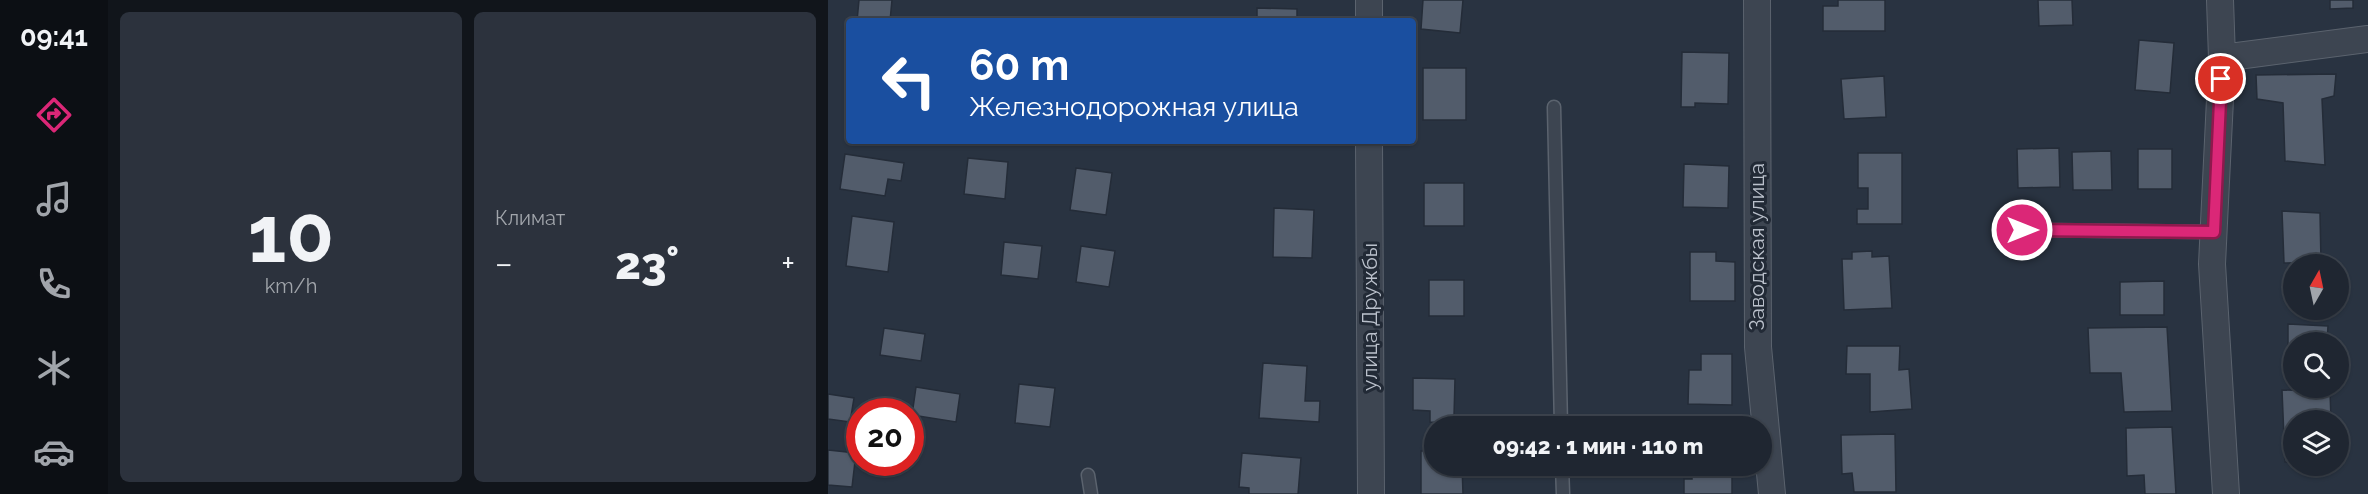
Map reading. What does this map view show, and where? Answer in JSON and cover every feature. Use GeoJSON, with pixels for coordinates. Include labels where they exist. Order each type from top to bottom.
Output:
{"type":"FeatureCollection","features":[{"type":"Feature","properties":{"kind":"street"},"geometry":{"type":"LineString","coordinates":[[1369,0],[1369,18]]}},
{"type":"Feature","properties":{"kind":"street","name":"Заводская улица"},"geometry":{"type":"LineString","coordinates":[[1757,0],[1758,346],[1772,494]]}},
{"type":"Feature","properties":{"kind":"street"},"geometry":{"type":"LineString","coordinates":[[2220,0],[2222,58],[2212,264],[2226,494]]}},
{"type":"Feature","properties":{"kind":"street"},"geometry":{"type":"LineString","coordinates":[[2222,58],[2368,39]]}},
{"type":"Feature","properties":{"kind":"street","name":"улица Дружбы"},"geometry":{"type":"LineString","coordinates":[[1369,144],[1371,494]]}},
{"type":"Feature","properties":{"kind":"lane"},"geometry":{"type":"LineString","coordinates":[[1554,107],[1561,416]]}},
{"type":"Feature","properties":{"kind":"lane"},"geometry":{"type":"LineString","coordinates":[[2022,230],[2214,232]]}},
{"type":"Feature","properties":{"kind":"lane"},"geometry":{"type":"LineString","coordinates":[[1088,475],[1091,494]]}},
{"type":"Feature","properties":{"kind":"lane"},"geometry":{"type":"LineString","coordinates":[[1562,476],[1563,494]]}},
{"type":"Feature","properties":{"kind":"building"},"geometry":{"type":"Polygon","coordinates":[[[859,0],[892,0],[890,18],[857,18],[859,0]]]}},
{"type":"Feature","properties":{"kind":"building"},"geometry":{"type":"Polygon","coordinates":[[[1423,0],[1463,0],[1460,33],[1421,29],[1423,0]]]}},
{"type":"Feature","properties":{"kind":"building"},"geometry":{"type":"Polygon","coordinates":[[[1838,0],[1885,0],[1885,31],[1823,31],[1823,6],[1838,6],[1838,0]]]}},
{"type":"Feature","properties":{"kind":"building"},"geometry":{"type":"Polygon","coordinates":[[[2038,0],[2072,0],[2073,25],[2039,26],[2038,0]]]}},
{"type":"Feature","properties":{"kind":"building"},"geometry":{"type":"Polygon","coordinates":[[[2330,0],[2353,0],[2353,8],[2330,9],[2330,0]]]}},
{"type":"Feature","properties":{"kind":"building"},"geometry":{"type":"Polygon","coordinates":[[[1257,8],[1297,9],[1297,18],[1257,18],[1257,8]]]}},
{"type":"Feature","properties":{"kind":"building"},"geometry":{"type":"Polygon","coordinates":[[[2139,40],[2174,43],[2170,93],[2135,90],[2139,40]]]}},
{"type":"Feature","properties":{"kind":"building"},"geometry":{"type":"Polygon","coordinates":[[[1682,52],[1729,53],[1728,104],[1695,103],[1695,107],[1681,107],[1682,52]]]}},
{"type":"Feature","properties":{"kind":"building"},"geometry":{"type":"Polygon","coordinates":[[[1423,68],[1466,68],[1466,120],[1423,120],[1423,68]]]}},
{"type":"Feature","properties":{"kind":"building"},"geometry":{"type":"Polygon","coordinates":[[[2336,74],[2334,96],[2322,99],[2325,165],[2285,161],[2283,103],[2257,99],[2256,75],[2336,74]]]}},
{"type":"Feature","properties":{"kind":"building"},"geometry":{"type":"Polygon","coordinates":[[[1884,76],[1886,117],[1844,119],[1841,79],[1884,76]]]}},
{"type":"Feature","properties":{"kind":"building"},"geometry":{"type":"Polygon","coordinates":[[[2059,148],[2060,187],[2018,188],[2017,149],[2059,148]]]}},
{"type":"Feature","properties":{"kind":"building"},"geometry":{"type":"Polygon","coordinates":[[[2138,149],[2172,149],[2172,189],[2138,189],[2138,149]]]}},
{"type":"Feature","properties":{"kind":"building"},"geometry":{"type":"Polygon","coordinates":[[[2111,151],[2112,190],[2073,190],[2072,152],[2111,151]]]}},
{"type":"Feature","properties":{"kind":"building"},"geometry":{"type":"Polygon","coordinates":[[[1858,153],[1902,153],[1902,224],[1857,224],[1857,209],[1868,209],[1868,188],[1858,188],[1858,153]]]}},
{"type":"Feature","properties":{"kind":"building"},"geometry":{"type":"Polygon","coordinates":[[[845,154],[904,163],[901,181],[888,179],[885,196],[840,189],[845,154]]]}},
{"type":"Feature","properties":{"kind":"building"},"geometry":{"type":"Polygon","coordinates":[[[968,158],[1008,162],[1005,199],[964,194],[968,158]]]}},
{"type":"Feature","properties":{"kind":"building"},"geometry":{"type":"Polygon","coordinates":[[[1684,164],[1729,166],[1728,208],[1683,207],[1684,164]]]}},
{"type":"Feature","properties":{"kind":"building"},"geometry":{"type":"Polygon","coordinates":[[[1076,168],[1112,173],[1106,215],[1070,210],[1076,168]]]}},
{"type":"Feature","properties":{"kind":"building"},"geometry":{"type":"Polygon","coordinates":[[[1424,183],[1464,183],[1464,226],[1424,226],[1424,183]]]}},
{"type":"Feature","properties":{"kind":"building"},"geometry":{"type":"Polygon","coordinates":[[[1274,208],[1314,210],[1312,258],[1273,257],[1274,208]]]}},
{"type":"Feature","properties":{"kind":"building"},"geometry":{"type":"Polygon","coordinates":[[[2282,211],[2320,213],[2321,254],[2284,254],[2282,211]]]}},
{"type":"Feature","properties":{"kind":"building"},"geometry":{"type":"Polygon","coordinates":[[[852,216],[894,222],[888,272],[846,266],[852,216]]]}},
{"type":"Feature","properties":{"kind":"building"},"geometry":{"type":"Polygon","coordinates":[[[1004,242],[1042,246],[1038,279],[1001,275],[1004,242]]]}},
{"type":"Feature","properties":{"kind":"building"},"geometry":{"type":"Polygon","coordinates":[[[1081,246],[1115,251],[1109,287],[1076,282],[1081,246]]]}},
{"type":"Feature","properties":{"kind":"building"},"geometry":{"type":"Polygon","coordinates":[[[1872,251],[1872,257],[1889,256],[1892,308],[1844,310],[1842,259],[1852,259],[1852,252],[1872,251]]]}},
{"type":"Feature","properties":{"kind":"building"},"geometry":{"type":"Polygon","coordinates":[[[1690,252],[1716,252],[1716,261],[1735,262],[1735,301],[1690,301],[1690,252]]]}},
{"type":"Feature","properties":{"kind":"building"},"geometry":{"type":"Polygon","coordinates":[[[1429,280],[1464,280],[1464,316],[1429,316],[1429,280]]]}},
{"type":"Feature","properties":{"kind":"building"},"geometry":{"type":"Polygon","coordinates":[[[2164,281],[2164,315],[2120,315],[2120,282],[2164,281]]]}},
{"type":"Feature","properties":{"kind":"building"},"geometry":{"type":"Polygon","coordinates":[[[2288,324],[2328,326],[2328,332],[2288,332],[2288,324]]]}},
{"type":"Feature","properties":{"kind":"building"},"geometry":{"type":"Polygon","coordinates":[[[2167,327],[2172,411],[2124,412],[2121,373],[2090,373],[2088,328],[2167,327]]]}},
{"type":"Feature","properties":{"kind":"building"},"geometry":{"type":"Polygon","coordinates":[[[884,328],[925,334],[921,361],[880,355],[884,328]]]}},
{"type":"Feature","properties":{"kind":"building"},"geometry":{"type":"Polygon","coordinates":[[[1847,346],[1900,346],[1899,370],[1909,369],[1912,409],[1870,412],[1870,374],[1846,374],[1847,346]]]}},
{"type":"Feature","properties":{"kind":"building"},"geometry":{"type":"Polygon","coordinates":[[[1701,354],[1732,354],[1732,405],[1688,404],[1689,370],[1701,370],[1701,354]]]}},
{"type":"Feature","properties":{"kind":"building"},"geometry":{"type":"Polygon","coordinates":[[[1263,363],[1307,366],[1305,401],[1320,401],[1319,422],[1259,418],[1263,363]]]}},
{"type":"Feature","properties":{"kind":"building"},"geometry":{"type":"Polygon","coordinates":[[[1413,378],[1455,379],[1454,416],[1430,416],[1430,411],[1413,410],[1413,378]]]}},
{"type":"Feature","properties":{"kind":"building"},"geometry":{"type":"Polygon","coordinates":[[[1019,384],[1055,388],[1050,427],[1015,423],[1019,384]]]}},
{"type":"Feature","properties":{"kind":"building"},"geometry":{"type":"Polygon","coordinates":[[[916,387],[960,394],[956,422],[924,417],[924,398],[914,398],[916,387]]]}},
{"type":"Feature","properties":{"kind":"building"},"geometry":{"type":"Polygon","coordinates":[[[2282,390],[2283,398],[2330,398],[2331,410],[2283,410],[2283,414],[2282,390]]]}},
{"type":"Feature","properties":{"kind":"building"},"geometry":{"type":"Polygon","coordinates":[[[828,394],[854,398],[846,398],[846,421],[828,419],[828,394]]]}},
{"type":"Feature","properties":{"kind":"building"},"geometry":{"type":"Polygon","coordinates":[[[2172,427],[2176,494],[2145,494],[2144,475],[2127,476],[2126,428],[2172,427]]]}},
{"type":"Feature","properties":{"kind":"building"},"geometry":{"type":"Polygon","coordinates":[[[1895,434],[1896,492],[1854,492],[1852,473],[1842,474],[1841,435],[1895,434]]]}},
{"type":"Feature","properties":{"kind":"building"},"geometry":{"type":"Polygon","coordinates":[[[828,450],[846,452],[846,476],[853,476],[852,487],[828,485],[828,450]]]}},
{"type":"Feature","properties":{"kind":"building"},"geometry":{"type":"Polygon","coordinates":[[[1421,451],[1424,451],[1424,476],[1462,476],[1463,494],[1421,494],[1421,451]]]}},
{"type":"Feature","properties":{"kind":"building"},"geometry":{"type":"Polygon","coordinates":[[[1242,453],[1301,458],[1298,494],[1249,494],[1249,488],[1239,487],[1242,453]]]}},
{"type":"Feature","properties":{"kind":"building"},"geometry":{"type":"Polygon","coordinates":[[[1692,476],[1732,476],[1732,494],[1684,494],[1684,479],[1692,479],[1692,476]]]}},
{"type":"Feature","properties":{"kind":"route"},"geometry":{"type":"LineString","coordinates":[[2022,230],[2214,232],[2221,79]]}}]}
